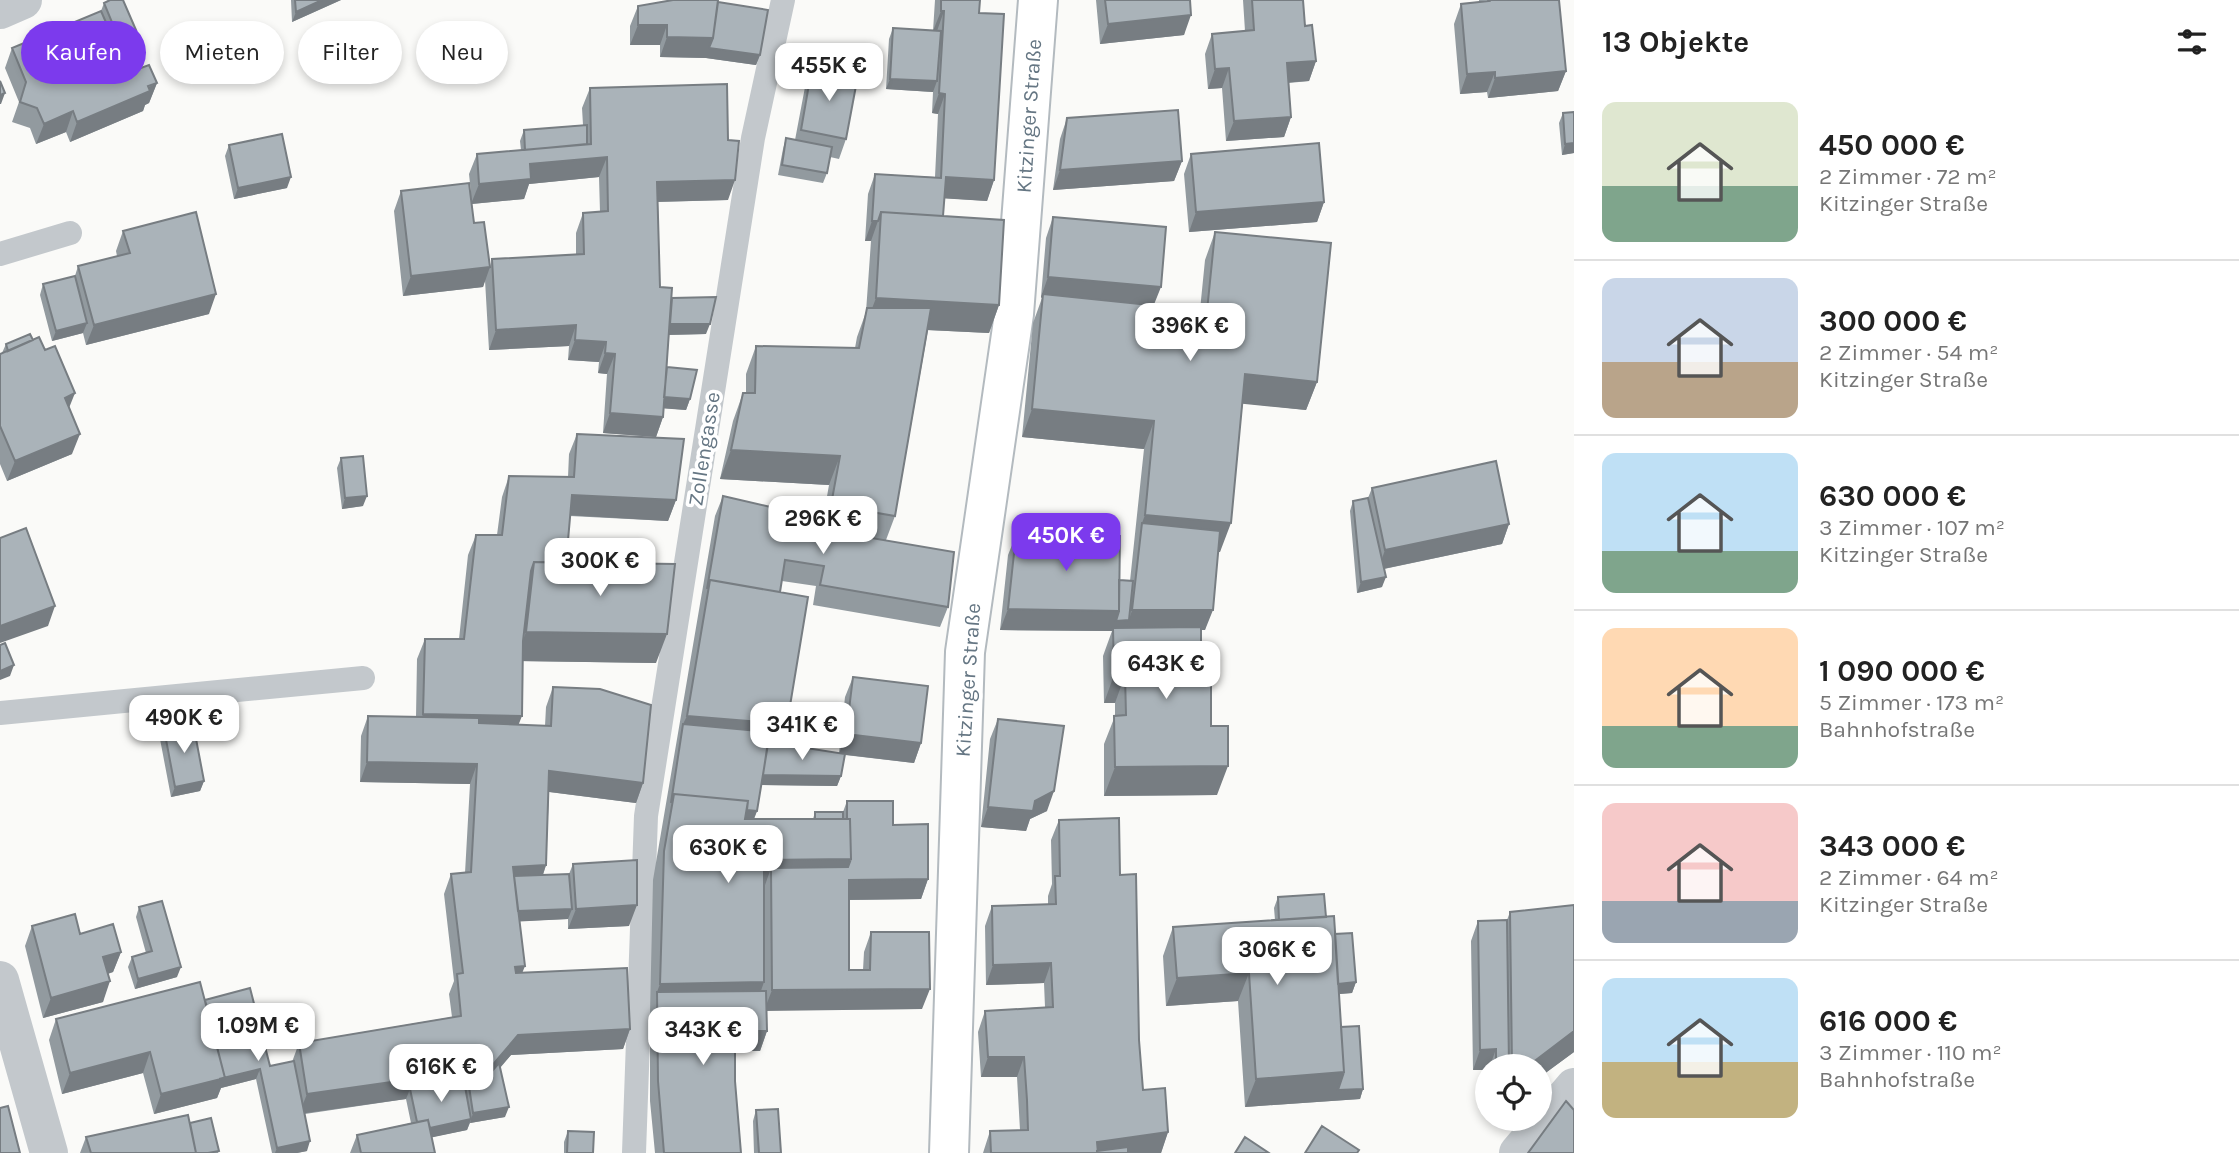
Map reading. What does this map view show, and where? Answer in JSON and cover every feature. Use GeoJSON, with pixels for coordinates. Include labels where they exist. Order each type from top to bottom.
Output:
{"type":"FeatureCollection","features":[{"type":"Feature","properties":{"kind":"street"},"geometry":{"type":"LineString","coordinates":[[0,10],[23,0]]}},
{"type":"Feature","properties":{"kind":"street","name":"Kitzinger Straße"},"geometry":{"type":"LineString","coordinates":[[949,1153],[965,652],[1014,314],[1038,0]]}},
{"type":"Feature","properties":{"kind":"street"},"geometry":{"type":"LineString","coordinates":[[0,980],[49,1153]]}},
{"type":"Feature","properties":{"kind":"street"},"geometry":{"type":"LineString","coordinates":[[1518,1153],[1574,1087]]}},
{"type":"Feature","properties":{"kind":"lane","name":"Zollengasse"},"geometry":{"type":"LineString","coordinates":[[634,1153],[646,816],[753,138],[783,0]]}},
{"type":"Feature","properties":{"kind":"lane"},"geometry":{"type":"LineString","coordinates":[[0,254],[70,233]]}},
{"type":"Feature","properties":{"kind":"lane"},"geometry":{"type":"LineString","coordinates":[[0,713],[363,678]]}},
{"type":"Feature","properties":{"kind":"building"},"geometry":{"type":"Polygon","coordinates":[[[123,0],[132,21],[111,21],[104,3],[123,0]]]}},
{"type":"Feature","properties":{"kind":"building"},"geometry":{"type":"Polygon","coordinates":[[[295,0],[322,0],[296,12],[295,0]]]}},
{"type":"Feature","properties":{"kind":"building"},"geometry":{"type":"Polygon","coordinates":[[[673,0],[718,0],[713,38],[667,37],[667,25],[638,25],[638,6],[673,0]]]}},
{"type":"Feature","properties":{"kind":"building"},"geometry":{"type":"Polygon","coordinates":[[[941,0],[980,0],[979,13],[1004,14],[994,180],[946,177],[943,216],[881,212],[878,221],[872,221],[875,174],[941,178],[945,94],[939,93],[944,11],[941,11],[941,0]]]}},
{"type":"Feature","properties":{"kind":"building"},"geometry":{"type":"Polygon","coordinates":[[[1105,0],[1190,0],[1191,15],[1108,24],[1105,0]]]}},
{"type":"Feature","properties":{"kind":"building"},"geometry":{"type":"Polygon","coordinates":[[[1252,0],[1303,0],[1305,26],[1312,25],[1316,61],[1287,63],[1291,117],[1234,121],[1229,68],[1215,69],[1212,34],[1254,30],[1252,0]]]}},
{"type":"Feature","properties":{"kind":"building"},"geometry":{"type":"Polygon","coordinates":[[[1488,0],[1559,0],[1566,71],[1495,78],[1495,72],[1467,74],[1461,4],[1488,0]]]}},
{"type":"Feature","properties":{"kind":"building"},"geometry":{"type":"Polygon","coordinates":[[[718,2],[768,10],[760,55],[709,48],[718,2]]]}},
{"type":"Feature","properties":{"kind":"building"},"geometry":{"type":"Polygon","coordinates":[[[101,11],[105,21],[77,21],[101,11]]]}},
{"type":"Feature","properties":{"kind":"building"},"geometry":{"type":"Polygon","coordinates":[[[893,28],[941,31],[937,81],[890,79],[893,28]]]}},
{"type":"Feature","properties":{"kind":"building"},"geometry":{"type":"Polygon","coordinates":[[[21,44],[21,70],[12,48],[21,44]]]}},
{"type":"Feature","properties":{"kind":"building"},"geometry":{"type":"Polygon","coordinates":[[[149,65],[157,83],[148,86],[150,91],[77,122],[73,111],[44,124],[37,108],[20,102],[25,84],[146,84],[146,66],[149,65]]]}},
{"type":"Feature","properties":{"kind":"building"},"geometry":{"type":"Polygon","coordinates":[[[812,67],[858,75],[846,139],[801,130],[812,67]]]}},
{"type":"Feature","properties":{"kind":"building"},"geometry":{"type":"Polygon","coordinates":[[[0,81],[5,93],[0,95],[0,81]]]}},
{"type":"Feature","properties":{"kind":"building"},"geometry":{"type":"Polygon","coordinates":[[[727,84],[728,140],[739,141],[735,180],[657,182],[660,287],[672,288],[663,417],[610,413],[615,354],[605,353],[606,342],[575,340],[576,325],[496,330],[492,259],[584,254],[583,213],[608,211],[607,157],[530,164],[531,179],[479,184],[477,154],[591,144],[590,88],[727,84]]]}},
{"type":"Feature","properties":{"kind":"building"},"geometry":{"type":"Polygon","coordinates":[[[1178,110],[1182,161],[1060,170],[1067,118],[1178,110]]]}},
{"type":"Feature","properties":{"kind":"building"},"geometry":{"type":"Polygon","coordinates":[[[1574,112],[1574,143],[1565,144],[1563,113],[1574,112]]]}},
{"type":"Feature","properties":{"kind":"building"},"geometry":{"type":"Polygon","coordinates":[[[587,125],[587,144],[525,150],[524,130],[587,125]]]}},
{"type":"Feature","properties":{"kind":"building"},"geometry":{"type":"Polygon","coordinates":[[[282,134],[291,177],[238,188],[229,145],[282,134]]]}},
{"type":"Feature","properties":{"kind":"building"},"geometry":{"type":"Polygon","coordinates":[[[786,138],[832,147],[827,173],[782,165],[786,138]]]}},
{"type":"Feature","properties":{"kind":"building"},"geometry":{"type":"Polygon","coordinates":[[[1319,143],[1324,202],[1196,212],[1191,154],[1319,143]]]}},
{"type":"Feature","properties":{"kind":"building"},"geometry":{"type":"Polygon","coordinates":[[[469,183],[474,223],[484,222],[490,267],[411,276],[401,191],[469,183]]]}},
{"type":"Feature","properties":{"kind":"building"},"geometry":{"type":"Polygon","coordinates":[[[196,212],[216,294],[94,325],[78,266],[130,253],[123,231],[196,212]]]}},
{"type":"Feature","properties":{"kind":"building"},"geometry":{"type":"Polygon","coordinates":[[[881,212],[1004,220],[999,305],[876,298],[881,212]]]}},
{"type":"Feature","properties":{"kind":"building"},"geometry":{"type":"Polygon","coordinates":[[[1053,217],[1166,227],[1161,287],[1048,277],[1053,217]]]}},
{"type":"Feature","properties":{"kind":"building"},"geometry":{"type":"Polygon","coordinates":[[[1215,232],[1331,243],[1317,382],[1245,374],[1231,523],[1145,515],[1154,421],[1032,409],[1043,294],[1207,311],[1215,232]]]}},
{"type":"Feature","properties":{"kind":"building"},"geometry":{"type":"Polygon","coordinates":[[[75,276],[87,323],[56,331],[43,284],[75,276]]]}},
{"type":"Feature","properties":{"kind":"building"},"geometry":{"type":"Polygon","coordinates":[[[716,297],[710,324],[670,324],[672,298],[716,297]]]}},
{"type":"Feature","properties":{"kind":"building"},"geometry":{"type":"Polygon","coordinates":[[[867,308],[931,308],[895,516],[831,505],[840,456],[731,450],[743,393],[755,393],[756,346],[859,348],[867,308]]]}},
{"type":"Feature","properties":{"kind":"building"},"geometry":{"type":"Polygon","coordinates":[[[30,334],[33,340],[8,351],[6,344],[30,334]]]}},
{"type":"Feature","properties":{"kind":"building"},"geometry":{"type":"Polygon","coordinates":[[[39,337],[45,350],[55,346],[75,393],[65,398],[80,434],[15,461],[0,426],[0,354],[39,337]]]}},
{"type":"Feature","properties":{"kind":"building"},"geometry":{"type":"Polygon","coordinates":[[[667,367],[697,370],[690,399],[664,397],[667,367]]]}},
{"type":"Feature","properties":{"kind":"building"},"geometry":{"type":"Polygon","coordinates":[[[577,434],[684,439],[676,500],[572,495],[566,563],[534,562],[531,571],[523,641],[522,716],[423,714],[425,639],[464,639],[476,535],[502,535],[509,476],[574,477],[577,434]]]}},
{"type":"Feature","properties":{"kind":"building"},"geometry":{"type":"Polygon","coordinates":[[[363,456],[367,496],[345,498],[341,458],[363,456]]]}},
{"type":"Feature","properties":{"kind":"building"},"geometry":{"type":"Polygon","coordinates":[[[1496,461],[1509,524],[1385,550],[1372,488],[1496,461]]]}},
{"type":"Feature","properties":{"kind":"building"},"geometry":{"type":"Polygon","coordinates":[[[723,496],[831,521],[830,531],[954,552],[948,607],[820,585],[824,566],[785,560],[780,592],[710,580],[707,589],[723,496]]]}},
{"type":"Feature","properties":{"kind":"building"},"geometry":{"type":"Polygon","coordinates":[[[1368,498],[1386,577],[1361,582],[1353,501],[1368,498]]]}},
{"type":"Feature","properties":{"kind":"building"},"geometry":{"type":"Polygon","coordinates":[[[1142,523],[1220,531],[1213,610],[1132,610],[1142,523]]]}},
{"type":"Feature","properties":{"kind":"building"},"geometry":{"type":"Polygon","coordinates":[[[26,528],[55,606],[0,626],[0,538],[26,528]]]}},
{"type":"Feature","properties":{"kind":"building"},"geometry":{"type":"Polygon","coordinates":[[[1016,535],[1120,536],[1119,611],[1008,609],[1016,535]]]}},
{"type":"Feature","properties":{"kind":"building"},"geometry":{"type":"Polygon","coordinates":[[[534,562],[675,564],[667,634],[526,632],[534,562]]]}},
{"type":"Feature","properties":{"kind":"building"},"geometry":{"type":"Polygon","coordinates":[[[710,580],[808,597],[787,724],[687,716],[710,580]]]}},
{"type":"Feature","properties":{"kind":"building"},"geometry":{"type":"Polygon","coordinates":[[[1119,580],[1133,581],[1129,620],[1116,621],[1119,611],[1119,580]]]}},
{"type":"Feature","properties":{"kind":"building"},"geometry":{"type":"Polygon","coordinates":[[[1201,627],[1201,670],[1211,670],[1211,726],[1228,726],[1228,766],[1115,767],[1114,716],[1126,715],[1125,675],[1114,675],[1113,628],[1201,627]]]}},
{"type":"Feature","properties":{"kind":"building"},"geometry":{"type":"Polygon","coordinates":[[[5,643],[14,665],[0,671],[0,645],[5,643]]]}},
{"type":"Feature","properties":{"kind":"building"},"geometry":{"type":"Polygon","coordinates":[[[853,677],[928,686],[921,743],[846,734],[853,677]]]}},
{"type":"Feature","properties":{"kind":"building"},"geometry":{"type":"Polygon","coordinates":[[[553,687],[600,689],[651,705],[643,783],[549,771],[546,865],[513,867],[525,966],[515,967],[516,973],[627,968],[630,1029],[518,1035],[490,1068],[307,1094],[299,1043],[461,1016],[457,974],[463,973],[451,874],[471,872],[477,764],[367,762],[368,716],[479,718],[479,723],[551,726],[553,687]]]}},
{"type":"Feature","properties":{"kind":"building"},"geometry":{"type":"Polygon","coordinates":[[[998,719],[1064,726],[1054,791],[1035,801],[1033,811],[988,807],[998,719]]]}},
{"type":"Feature","properties":{"kind":"building"},"geometry":{"type":"Polygon","coordinates":[[[193,723],[204,781],[175,787],[164,729],[193,723]]]}},
{"type":"Feature","properties":{"kind":"building"},"geometry":{"type":"Polygon","coordinates":[[[683,724],[770,732],[757,811],[747,810],[748,801],[674,794],[671,803],[683,724]]]}},
{"type":"Feature","properties":{"kind":"building"},"geometry":{"type":"Polygon","coordinates":[[[768,742],[845,754],[841,776],[763,775],[768,742]]]}},
{"type":"Feature","properties":{"kind":"building"},"geometry":{"type":"Polygon","coordinates":[[[674,794],[748,801],[745,819],[850,819],[851,859],[764,860],[764,982],[660,984],[664,851],[674,794]]]}},
{"type":"Feature","properties":{"kind":"building"},"geometry":{"type":"Polygon","coordinates":[[[847,801],[893,801],[893,825],[928,824],[928,879],[849,880],[849,970],[870,970],[871,932],[929,932],[930,989],[772,990],[771,868],[848,867],[851,859],[847,801]]]}},
{"type":"Feature","properties":{"kind":"building"},"geometry":{"type":"Polygon","coordinates":[[[815,812],[843,812],[843,819],[815,819],[815,812]]]}},
{"type":"Feature","properties":{"kind":"building"},"geometry":{"type":"Polygon","coordinates":[[[1119,818],[1120,875],[1136,874],[1139,1040],[1143,1090],[1165,1088],[1168,1132],[1097,1142],[1098,1153],[991,1153],[990,1131],[1028,1130],[1027,1100],[1024,1057],[988,1057],[985,1011],[1053,1007],[1051,963],[993,965],[992,906],[1056,904],[1055,876],[1060,876],[1059,820],[1119,818]]]}},
{"type":"Feature","properties":{"kind":"building"},"geometry":{"type":"Polygon","coordinates":[[[637,860],[637,905],[576,909],[573,864],[637,860]]]}},
{"type":"Feature","properties":{"kind":"building"},"geometry":{"type":"Polygon","coordinates":[[[569,874],[572,909],[518,911],[514,876],[569,874]]]}},
{"type":"Feature","properties":{"kind":"building"},"geometry":{"type":"Polygon","coordinates":[[[1324,894],[1326,917],[1279,920],[1278,897],[1324,894]]]}},
{"type":"Feature","properties":{"kind":"building"},"geometry":{"type":"Polygon","coordinates":[[[162,901],[181,967],[138,979],[132,957],[152,951],[139,907],[162,901]]]}},
{"type":"Feature","properties":{"kind":"building"},"geometry":{"type":"Polygon","coordinates":[[[1574,905],[1574,1031],[1544,1054],[1512,1054],[1510,912],[1574,905]]]}},
{"type":"Feature","properties":{"kind":"building"},"geometry":{"type":"Polygon","coordinates":[[[75,914],[80,934],[113,924],[121,952],[103,957],[110,981],[51,998],[32,926],[75,914]]]}},
{"type":"Feature","properties":{"kind":"building"},"geometry":{"type":"Polygon","coordinates":[[[1334,916],[1344,1072],[1256,1079],[1249,973],[1177,978],[1173,927],[1334,916]]]}},
{"type":"Feature","properties":{"kind":"building"},"geometry":{"type":"Polygon","coordinates":[[[1507,920],[1509,1054],[1496,1054],[1496,1049],[1480,1050],[1478,921],[1507,920]]]}},
{"type":"Feature","properties":{"kind":"building"},"geometry":{"type":"Polygon","coordinates":[[[1352,933],[1356,982],[1338,984],[1335,934],[1352,933]]]}},
{"type":"Feature","properties":{"kind":"building"},"geometry":{"type":"Polygon","coordinates":[[[200,982],[225,1078],[161,1094],[150,1052],[70,1073],[56,1019],[200,982]]]}},
{"type":"Feature","properties":{"kind":"building"},"geometry":{"type":"Polygon","coordinates":[[[250,988],[270,1066],[294,1061],[310,1141],[277,1148],[260,1069],[225,1078],[205,1000],[250,988]]]}},
{"type":"Feature","properties":{"kind":"building"},"geometry":{"type":"Polygon","coordinates":[[[766,991],[767,1031],[735,1031],[735,1081],[741,1153],[664,1153],[658,1081],[657,992],[766,991]]]}},
{"type":"Feature","properties":{"kind":"building"},"geometry":{"type":"Polygon","coordinates":[[[1359,1026],[1363,1089],[1338,1090],[1344,1072],[1341,1027],[1359,1026]]]}},
{"type":"Feature","properties":{"kind":"building"},"geometry":{"type":"Polygon","coordinates":[[[499,1063],[509,1107],[473,1113],[468,1080],[486,1078],[499,1063]]]}},
{"type":"Feature","properties":{"kind":"building"},"geometry":{"type":"Polygon","coordinates":[[[464,1081],[471,1119],[430,1128],[428,1120],[417,1122],[410,1089],[464,1081]]]}},
{"type":"Feature","properties":{"kind":"building"},"geometry":{"type":"Polygon","coordinates":[[[1566,1101],[1574,1110],[1574,1153],[1528,1153],[1544,1131],[1552,1131],[1552,1120],[1566,1101]]]}},
{"type":"Feature","properties":{"kind":"building"},"geometry":{"type":"Polygon","coordinates":[[[8,1106],[20,1153],[0,1153],[0,1108],[8,1106]]]}},
{"type":"Feature","properties":{"kind":"building"},"geometry":{"type":"Polygon","coordinates":[[[778,1109],[781,1153],[759,1153],[756,1110],[778,1109]]]}},
{"type":"Feature","properties":{"kind":"building"},"geometry":{"type":"Polygon","coordinates":[[[188,1115],[196,1153],[91,1153],[86,1137],[188,1115]]]}},
{"type":"Feature","properties":{"kind":"building"},"geometry":{"type":"Polygon","coordinates":[[[211,1118],[219,1151],[196,1153],[190,1123],[211,1118]]]}},
{"type":"Feature","properties":{"kind":"building"},"geometry":{"type":"Polygon","coordinates":[[[428,1120],[435,1153],[361,1153],[357,1135],[428,1120]]]}},
{"type":"Feature","properties":{"kind":"building"},"geometry":{"type":"Polygon","coordinates":[[[1322,1126],[1359,1150],[1357,1153],[1305,1153],[1322,1126]]]}},
{"type":"Feature","properties":{"kind":"building"},"geometry":{"type":"Polygon","coordinates":[[[568,1131],[594,1132],[593,1153],[567,1153],[568,1131]]]}},
{"type":"Feature","properties":{"kind":"building"},"geometry":{"type":"Polygon","coordinates":[[[1245,1137],[1269,1153],[1235,1153],[1245,1137]]]}},
{"type":"Feature","properties":{"kind":"building"},"geometry":{"type":"Polygon","coordinates":[[[1128,1147],[1128,1153],[1097,1153],[1097,1151],[1128,1147]]]}}]}
